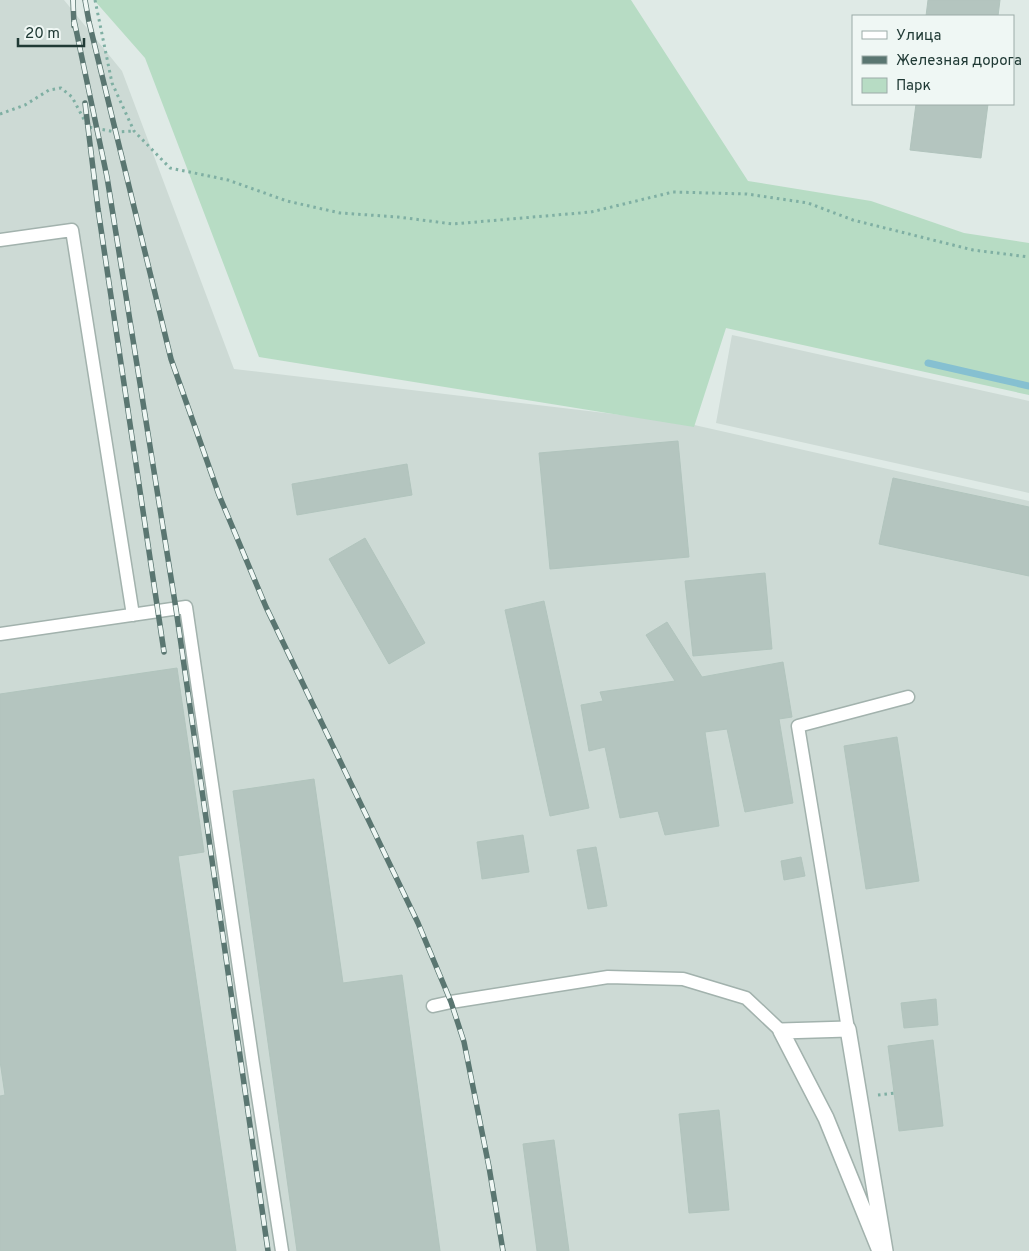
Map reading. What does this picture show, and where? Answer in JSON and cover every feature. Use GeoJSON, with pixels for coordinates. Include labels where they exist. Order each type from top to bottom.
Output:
{"type":"FeatureCollection","features":[{"type":"Feature","properties":{"kind":"street"},"geometry":{"type":"LineString","coordinates":[[880,1251],[826,1118],[781,1031],[848,1029],[885,1251]]}},
{"type":"Feature","properties":{"kind":"lane"},"geometry":{"type":"LineString","coordinates":[[0,240],[72,230],[133,615]]}},
{"type":"Feature","properties":{"kind":"lane"},"geometry":{"type":"LineString","coordinates":[[0,634],[186,607],[252,1064],[282,1251]]}},
{"type":"Feature","properties":{"kind":"lane"},"geometry":{"type":"LineString","coordinates":[[848,1029],[798,726],[908,697]]}},
{"type":"Feature","properties":{"kind":"lane"},"geometry":{"type":"LineString","coordinates":[[432,1006],[608,976],[683,979],[746,998],[781,1031]]}},
{"type":"Feature","properties":{"kind":"path"},"geometry":{"type":"LineString","coordinates":[[95,0],[112,83],[134,131],[170,168],[228,180],[287,201],[340,213],[398,217],[453,224],[591,212],[673,192],[747,194],[808,203],[853,220],[973,250],[1029,257]]}},
{"type":"Feature","properties":{"kind":"path"},"geometry":{"type":"LineString","coordinates":[[0,114],[24,104],[49,90],[61,88],[72,97],[88,128],[116,132],[134,131]]}},
{"type":"Feature","properties":{"kind":"shaded area"},"geometry":{"type":"Polygon","coordinates":[[[0,0],[64,0],[122,71],[234,369],[681,422],[1029,501],[1029,1251],[0,1251],[0,0]]]}},
{"type":"Feature","properties":{"kind":"shaded area"},"geometry":{"type":"Polygon","coordinates":[[[732,335],[1029,401],[1029,493],[716,423],[732,335]]]}},
{"type":"Feature","properties":{"kind":"green space"},"geometry":{"type":"Polygon","coordinates":[[[94,0],[631,0],[748,181],[871,201],[964,233],[1029,243],[1029,395],[726,328],[694,427],[259,357],[145,58],[94,0]]]}},
{"type":"Feature","properties":{"kind":"building"},"geometry":{"type":"Polygon","coordinates":[[[928,0],[1000,0],[998,15],[926,15],[928,0]]]}},
{"type":"Feature","properties":{"kind":"building"},"geometry":{"type":"Polygon","coordinates":[[[916,105],[988,105],[981,158],[910,150],[916,105]]]}},
{"type":"Feature","properties":{"kind":"building"},"geometry":{"type":"Polygon","coordinates":[[[678,441],[689,557],[550,569],[539,453],[678,441]]]}},
{"type":"Feature","properties":{"kind":"building"},"geometry":{"type":"Polygon","coordinates":[[[407,464],[412,495],[297,515],[292,484],[407,464]]]}},
{"type":"Feature","properties":{"kind":"building"},"geometry":{"type":"Polygon","coordinates":[[[893,478],[1029,507],[1029,576],[879,544],[893,478]]]}},
{"type":"Feature","properties":{"kind":"building"},"geometry":{"type":"Polygon","coordinates":[[[365,538],[425,643],[389,664],[329,559],[365,538]]]}},
{"type":"Feature","properties":{"kind":"building"},"geometry":{"type":"Polygon","coordinates":[[[765,573],[772,649],[693,656],[685,581],[765,573]]]}},
{"type":"Feature","properties":{"kind":"building"},"geometry":{"type":"Polygon","coordinates":[[[544,601],[589,808],[550,816],[505,610],[544,601]]]}},
{"type":"Feature","properties":{"kind":"building"},"geometry":{"type":"Polygon","coordinates":[[[667,622],[702,677],[783,662],[792,717],[779,719],[793,803],[745,812],[727,729],[705,732],[719,826],[665,835],[658,811],[620,818],[605,747],[589,751],[581,705],[603,701],[600,692],[675,681],[646,635],[667,622]]]}},
{"type":"Feature","properties":{"kind":"building"},"geometry":{"type":"Polygon","coordinates":[[[177,668],[204,852],[178,856],[236,1251],[0,1251],[0,1096],[5,1095],[0,1061],[0,694],[177,668]]]}},
{"type":"Feature","properties":{"kind":"building"},"geometry":{"type":"Polygon","coordinates":[[[897,737],[919,881],[866,889],[844,746],[897,737]]]}},
{"type":"Feature","properties":{"kind":"building"},"geometry":{"type":"Polygon","coordinates":[[[314,779],[343,983],[402,975],[440,1251],[297,1251],[233,791],[314,779]]]}},
{"type":"Feature","properties":{"kind":"building"},"geometry":{"type":"Polygon","coordinates":[[[523,835],[529,872],[482,879],[477,842],[523,835]]]}},
{"type":"Feature","properties":{"kind":"building"},"geometry":{"type":"Polygon","coordinates":[[[596,847],[607,906],[588,909],[577,850],[596,847]]]}},
{"type":"Feature","properties":{"kind":"building"},"geometry":{"type":"Polygon","coordinates":[[[801,857],[805,876],[784,880],[781,861],[801,857]]]}},
{"type":"Feature","properties":{"kind":"building"},"geometry":{"type":"Polygon","coordinates":[[[936,999],[938,1025],[904,1028],[901,1003],[936,999]]]}},
{"type":"Feature","properties":{"kind":"building"},"geometry":{"type":"Polygon","coordinates":[[[933,1040],[943,1126],[899,1131],[888,1046],[933,1040]]]}},
{"type":"Feature","properties":{"kind":"building"},"geometry":{"type":"Polygon","coordinates":[[[719,1110],[729,1210],[689,1213],[679,1114],[719,1110]]]}},
{"type":"Feature","properties":{"kind":"building"},"geometry":{"type":"Polygon","coordinates":[[[554,1140],[569,1251],[537,1251],[523,1144],[554,1140]]]}},
{"type":"Feature","properties":{"kind":"waterway"},"geometry":{"type":"LineString","coordinates":[[928,363],[1029,386]]}},
{"type":"Feature","properties":{"kind":"railway"},"geometry":{"type":"LineString","coordinates":[[73,0],[74,26]]}},
{"type":"Feature","properties":{"kind":"railway"},"geometry":{"type":"LineString","coordinates":[[85,0],[171,359],[219,495],[266,607],[418,923],[451,1002],[464,1042],[489,1167],[503,1251]]}},
{"type":"Feature","properties":{"kind":"railway"},"geometry":{"type":"LineString","coordinates":[[74,20],[107,177],[176,609],[268,1251]]}},
{"type":"Feature","properties":{"kind":"railway"},"geometry":{"type":"LineString","coordinates":[[85,103],[98,209],[164,652]]}}]}
